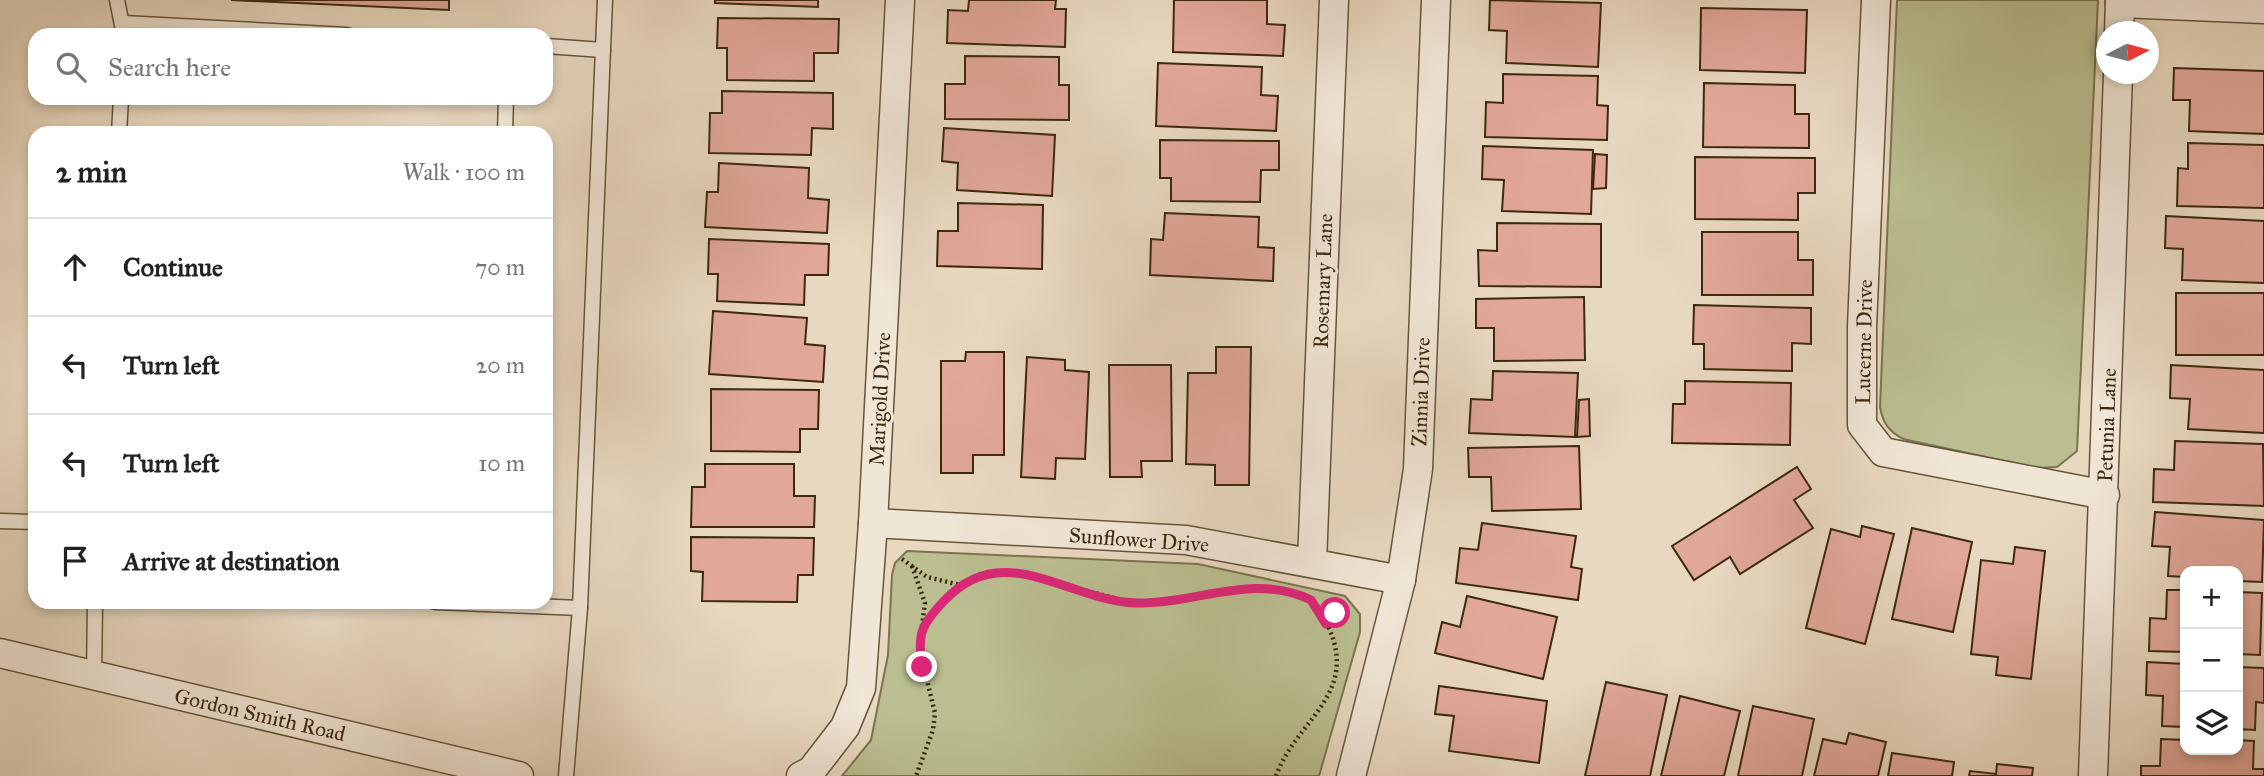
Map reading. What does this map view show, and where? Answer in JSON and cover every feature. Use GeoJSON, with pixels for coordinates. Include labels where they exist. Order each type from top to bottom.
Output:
{"type":"FeatureCollection","features":[{"type":"Feature","properties":{"kind":"street","name":"Marigold Drive"},"geometry":{"type":"LineString","coordinates":[[801,776],[811,771],[845,727],[861,688],[873,523],[900,0]]}},
{"type":"Feature","properties":{"kind":"street","name":"Rosemary Lane"},"geometry":{"type":"LineString","coordinates":[[1312,563],[1334,0]]}},
{"type":"Feature","properties":{"kind":"street","name":"Zinnia Drive"},"geometry":{"type":"LineString","coordinates":[[1351,776],[1401,580],[1418,469],[1436,0]]}},
{"type":"Feature","properties":{"kind":"street","name":"Lucerne Drive"},"geometry":{"type":"LineString","coordinates":[[1876,0],[1862,327],[1862,425],[1883,452],[2105,495]]}},
{"type":"Feature","properties":{"kind":"street"},"geometry":{"type":"LineString","coordinates":[[2119,21],[2120,1],[2264,9]]}},
{"type":"Feature","properties":{"kind":"street","name":"Petunia Lane"},"geometry":{"type":"LineString","coordinates":[[2093,776],[2118,84]]}},
{"type":"Feature","properties":{"kind":"street","name":"Sunflower Drive"},"geometry":{"type":"LineString","coordinates":[[873,523],[1186,540],[1401,580]]}},
{"type":"Feature","properties":{"kind":"street","name":"Gordon Smith Road"},"geometry":{"type":"LineString","coordinates":[[0,653],[519,776]]}},
{"type":"Feature","properties":{"kind":"lane"},"geometry":{"type":"LineString","coordinates":[[117,0],[123,28]]}},
{"type":"Feature","properties":{"kind":"lane"},"geometry":{"type":"LineString","coordinates":[[566,776],[580,608],[605,0]]}},
{"type":"Feature","properties":{"kind":"lane"},"geometry":{"type":"LineString","coordinates":[[553,46],[603,50]]}},
{"type":"Feature","properties":{"kind":"lane"},"geometry":{"type":"LineString","coordinates":[[119,126],[120,105]]}},
{"type":"Feature","properties":{"kind":"lane"},"geometry":{"type":"LineString","coordinates":[[505,126],[506,105]]}},
{"type":"Feature","properties":{"kind":"lane"},"geometry":{"type":"LineString","coordinates":[[0,521],[28,522]]}},
{"type":"Feature","properties":{"kind":"lane"},"geometry":{"type":"LineString","coordinates":[[553,607],[580,608]]}},
{"type":"Feature","properties":{"kind":"lane"},"geometry":{"type":"LineString","coordinates":[[94,676],[95,609]]}},
{"type":"Feature","properties":{"kind":"path"},"geometry":{"type":"LineString","coordinates":[[902,559],[927,577],[960,585]]}},
{"type":"Feature","properties":{"kind":"path"},"geometry":{"type":"LineString","coordinates":[[912,566],[925,603],[919,648],[935,713],[933,730],[916,776]]}},
{"type":"Feature","properties":{"kind":"path"},"geometry":{"type":"LineString","coordinates":[[924,621],[960,585],[983,574],[1001,571],[1027,575],[1137,604],[1231,589],[1267,588]]}},
{"type":"Feature","properties":{"kind":"path"},"geometry":{"type":"LineString","coordinates":[[1276,776],[1292,742],[1326,702],[1333,685],[1337,655],[1326,624],[1311,600],[1288,591]]}},
{"type":"Feature","properties":{"kind":"path"},"geometry":{"type":"LineString","coordinates":[[1326,624],[1339,600]]}},
{"type":"Feature","properties":{"kind":"green space"},"geometry":{"type":"Polygon","coordinates":[[[1897,0],[2098,0],[2077,451],[2057,467],[2037,468],[1903,439],[1890,430],[1880,407],[1897,0]]]}},
{"type":"Feature","properties":{"kind":"green space"},"geometry":{"type":"Polygon","coordinates":[[[907,551],[1198,564],[1345,596],[1360,614],[1360,632],[1319,776],[842,776],[871,740],[888,655],[892,575],[895,563],[907,551]]]}},
{"type":"Feature","properties":{"kind":"building"},"geometry":{"type":"Polygon","coordinates":[[[231,0],[449,0],[449,10],[231,0]]]}},
{"type":"Feature","properties":{"kind":"building"},"geometry":{"type":"Polygon","coordinates":[[[715,0],[818,0],[818,7],[715,3],[715,0]]]}},
{"type":"Feature","properties":{"kind":"building"},"geometry":{"type":"Polygon","coordinates":[[[969,0],[1056,0],[1055,9],[1066,9],[1065,47],[947,43],[948,10],[968,11],[969,0]]]}},
{"type":"Feature","properties":{"kind":"building"},"geometry":{"type":"Polygon","coordinates":[[[1174,0],[1267,0],[1267,24],[1285,25],[1283,56],[1173,52],[1174,0]]]}},
{"type":"Feature","properties":{"kind":"building"},"geometry":{"type":"Polygon","coordinates":[[[1490,0],[1601,3],[1598,67],[1506,63],[1507,31],[1489,30],[1490,0]]]}},
{"type":"Feature","properties":{"kind":"building"},"geometry":{"type":"Polygon","coordinates":[[[1701,8],[1807,10],[1805,73],[1700,70],[1701,8]]]}},
{"type":"Feature","properties":{"kind":"building"},"geometry":{"type":"Polygon","coordinates":[[[718,18],[839,19],[838,53],[814,53],[814,81],[727,80],[727,48],[717,48],[718,18]]]}},
{"type":"Feature","properties":{"kind":"building"},"geometry":{"type":"Polygon","coordinates":[[[965,56],[1059,57],[1059,85],[1069,85],[1069,120],[945,119],[945,84],[965,84],[965,56]]]}},
{"type":"Feature","properties":{"kind":"building"},"geometry":{"type":"Polygon","coordinates":[[[1158,63],[1262,67],[1261,95],[1278,96],[1276,131],[1156,126],[1158,63]]]}},
{"type":"Feature","properties":{"kind":"building"},"geometry":{"type":"Polygon","coordinates":[[[2174,68],[2264,71],[2264,134],[2189,131],[2190,100],[2173,100],[2174,68]]]}},
{"type":"Feature","properties":{"kind":"building"},"geometry":{"type":"Polygon","coordinates":[[[1503,74],[1598,76],[1597,105],[1608,106],[1607,140],[1485,137],[1486,102],[1503,103],[1503,74]]]}},
{"type":"Feature","properties":{"kind":"building"},"geometry":{"type":"Polygon","coordinates":[[[1704,83],[1795,85],[1795,114],[1809,114],[1809,148],[1703,147],[1704,83]]]}},
{"type":"Feature","properties":{"kind":"building"},"geometry":{"type":"Polygon","coordinates":[[[722,91],[833,93],[833,129],[812,128],[811,155],[709,153],[710,113],[722,113],[722,91]]]}},
{"type":"Feature","properties":{"kind":"building"},"geometry":{"type":"Polygon","coordinates":[[[944,128],[1055,135],[1052,196],[957,190],[958,163],[942,161],[944,128]]]}},
{"type":"Feature","properties":{"kind":"building"},"geometry":{"type":"Polygon","coordinates":[[[1160,140],[1279,141],[1279,170],[1261,170],[1260,202],[1171,201],[1171,178],[1160,178],[1160,140]]]}},
{"type":"Feature","properties":{"kind":"building"},"geometry":{"type":"Polygon","coordinates":[[[2188,143],[2264,145],[2264,208],[2177,206],[2178,168],[2188,169],[2188,143]]]}},
{"type":"Feature","properties":{"kind":"building"},"geometry":{"type":"Polygon","coordinates":[[[1483,146],[1593,150],[1591,214],[1502,211],[1504,180],[1482,179],[1483,146]]]}},
{"type":"Feature","properties":{"kind":"building"},"geometry":{"type":"Polygon","coordinates":[[[1595,154],[1607,155],[1606,188],[1593,189],[1595,154]]]}},
{"type":"Feature","properties":{"kind":"building"},"geometry":{"type":"Polygon","coordinates":[[[1695,157],[1815,158],[1815,193],[1798,193],[1798,220],[1695,219],[1695,157]]]}},
{"type":"Feature","properties":{"kind":"building"},"geometry":{"type":"Polygon","coordinates":[[[719,163],[809,168],[808,198],[829,200],[827,233],[705,227],[707,192],[718,192],[719,163]]]}},
{"type":"Feature","properties":{"kind":"building"},"geometry":{"type":"Polygon","coordinates":[[[958,203],[1043,205],[1042,269],[937,266],[938,231],[958,231],[958,203]]]}},
{"type":"Feature","properties":{"kind":"building"},"geometry":{"type":"Polygon","coordinates":[[[1165,213],[1259,217],[1258,247],[1274,248],[1273,281],[1150,275],[1151,239],[1163,240],[1165,213]]]}},
{"type":"Feature","properties":{"kind":"building"},"geometry":{"type":"Polygon","coordinates":[[[2166,216],[2264,221],[2264,283],[2182,280],[2183,249],[2165,248],[2166,216]]]}},
{"type":"Feature","properties":{"kind":"building"},"geometry":{"type":"Polygon","coordinates":[[[1497,223],[1601,224],[1601,287],[1479,286],[1478,250],[1497,251],[1497,223]]]}},
{"type":"Feature","properties":{"kind":"building"},"geometry":{"type":"Polygon","coordinates":[[[1702,232],[1798,232],[1798,260],[1813,260],[1813,295],[1702,295],[1702,232]]]}},
{"type":"Feature","properties":{"kind":"building"},"geometry":{"type":"Polygon","coordinates":[[[709,239],[829,244],[828,275],[805,275],[804,305],[717,301],[718,274],[708,274],[709,239]]]}},
{"type":"Feature","properties":{"kind":"building"},"geometry":{"type":"Polygon","coordinates":[[[2176,293],[2264,293],[2264,355],[2176,355],[2176,293]]]}},
{"type":"Feature","properties":{"kind":"building"},"geometry":{"type":"Polygon","coordinates":[[[1584,297],[1585,360],[1494,361],[1494,328],[1476,328],[1476,299],[1584,297]]]}},
{"type":"Feature","properties":{"kind":"building"},"geometry":{"type":"Polygon","coordinates":[[[1694,305],[1811,308],[1811,344],[1792,343],[1792,371],[1704,369],[1704,344],[1693,344],[1694,305]]]}},
{"type":"Feature","properties":{"kind":"building"},"geometry":{"type":"Polygon","coordinates":[[[713,311],[807,318],[805,344],[825,346],[823,382],[709,374],[713,311]]]}},
{"type":"Feature","properties":{"kind":"building"},"geometry":{"type":"Polygon","coordinates":[[[1216,347],[1251,347],[1249,485],[1215,485],[1215,465],[1186,464],[1188,373],[1216,373],[1216,347]]]}},
{"type":"Feature","properties":{"kind":"building"},"geometry":{"type":"Polygon","coordinates":[[[966,352],[1004,352],[1004,455],[973,455],[973,473],[941,473],[941,361],[965,361],[966,352]]]}},
{"type":"Feature","properties":{"kind":"building"},"geometry":{"type":"Polygon","coordinates":[[[1027,357],[1065,360],[1065,370],[1089,372],[1085,459],[1056,458],[1055,479],[1021,477],[1027,357]]]}},
{"type":"Feature","properties":{"kind":"building"},"geometry":{"type":"Polygon","coordinates":[[[1109,365],[1171,365],[1172,461],[1141,461],[1142,477],[1110,477],[1109,365]]]}},
{"type":"Feature","properties":{"kind":"building"},"geometry":{"type":"Polygon","coordinates":[[[2171,365],[2264,370],[2264,433],[2188,429],[2190,399],[2170,398],[2171,365]]]}},
{"type":"Feature","properties":{"kind":"building"},"geometry":{"type":"Polygon","coordinates":[[[1493,371],[1578,373],[1575,437],[1469,433],[1471,399],[1492,400],[1493,371]]]}},
{"type":"Feature","properties":{"kind":"building"},"geometry":{"type":"Polygon","coordinates":[[[1685,381],[1791,383],[1790,445],[1672,443],[1673,404],[1685,404],[1685,381]]]}},
{"type":"Feature","properties":{"kind":"building"},"geometry":{"type":"Polygon","coordinates":[[[711,389],[819,390],[818,429],[800,429],[800,452],[711,451],[711,389]]]}},
{"type":"Feature","properties":{"kind":"building"},"geometry":{"type":"Polygon","coordinates":[[[1589,399],[1590,436],[1577,437],[1579,400],[1589,399]]]}},
{"type":"Feature","properties":{"kind":"building"},"geometry":{"type":"Polygon","coordinates":[[[2175,441],[2263,444],[2264,506],[2153,502],[2154,469],[2174,470],[2175,441]]]}},
{"type":"Feature","properties":{"kind":"building"},"geometry":{"type":"Polygon","coordinates":[[[1579,446],[1581,509],[1492,511],[1491,477],[1469,477],[1468,448],[1579,446]]]}},
{"type":"Feature","properties":{"kind":"building"},"geometry":{"type":"Polygon","coordinates":[[[705,464],[794,464],[794,496],[815,496],[814,527],[691,527],[692,487],[705,487],[705,464]]]}},
{"type":"Feature","properties":{"kind":"building"},"geometry":{"type":"Polygon","coordinates":[[[1797,467],[1811,489],[1794,500],[1813,528],[1740,574],[1730,557],[1694,580],[1672,546],[1797,467]]]}},
{"type":"Feature","properties":{"kind":"building"},"geometry":{"type":"Polygon","coordinates":[[[2155,512],[2264,520],[2262,582],[2243,581],[2243,566],[2180,566],[2180,577],[2168,576],[2170,547],[2152,546],[2155,512]]]}},
{"type":"Feature","properties":{"kind":"building"},"geometry":{"type":"Polygon","coordinates":[[[1482,523],[1576,536],[1571,567],[1582,569],[1578,600],[1456,583],[1460,548],[1478,550],[1482,523]]]}},
{"type":"Feature","properties":{"kind":"building"},"geometry":{"type":"Polygon","coordinates":[[[1862,526],[1894,534],[1865,644],[1806,628],[1831,529],[1860,537],[1862,526]]]}},
{"type":"Feature","properties":{"kind":"building"},"geometry":{"type":"Polygon","coordinates":[[[1912,528],[1972,542],[1953,632],[1892,619],[1912,528]]]}},
{"type":"Feature","properties":{"kind":"building"},"geometry":{"type":"Polygon","coordinates":[[[691,537],[814,538],[813,575],[798,575],[797,602],[702,601],[703,572],[691,571],[691,537]]]}},
{"type":"Feature","properties":{"kind":"building"},"geometry":{"type":"Polygon","coordinates":[[[2015,547],[2045,551],[2031,679],[1996,675],[1998,657],[1971,654],[1981,560],[2013,564],[2015,547]]]}},
{"type":"Feature","properties":{"kind":"building"},"geometry":{"type":"Polygon","coordinates":[[[2167,590],[2180,590],[2180,652],[2149,651],[2150,618],[2166,619],[2167,590]]]}},
{"type":"Feature","properties":{"kind":"building"},"geometry":{"type":"Polygon","coordinates":[[[2243,592],[2262,593],[2260,655],[2243,654],[2243,592]]]}},
{"type":"Feature","properties":{"kind":"building"},"geometry":{"type":"Polygon","coordinates":[[[1467,596],[1557,617],[1543,679],[1435,653],[1442,622],[1460,627],[1467,596]]]}},
{"type":"Feature","properties":{"kind":"building"},"geometry":{"type":"Polygon","coordinates":[[[2147,662],[2180,664],[2180,727],[2162,726],[2163,696],[2146,695],[2147,662]]]}},
{"type":"Feature","properties":{"kind":"building"},"geometry":{"type":"Polygon","coordinates":[[[2243,667],[2264,668],[2264,703],[2256,702],[2255,730],[2243,729],[2243,667]]]}},
{"type":"Feature","properties":{"kind":"building"},"geometry":{"type":"Polygon","coordinates":[[[1606,682],[1667,695],[1650,776],[1585,776],[1606,682]]]}},
{"type":"Feature","properties":{"kind":"building"},"geometry":{"type":"Polygon","coordinates":[[[1439,686],[1547,701],[1539,763],[1449,751],[1454,716],[1435,714],[1439,686]]]}},
{"type":"Feature","properties":{"kind":"building"},"geometry":{"type":"Polygon","coordinates":[[[1680,696],[1740,711],[1724,776],[1661,776],[1680,696]]]}},
{"type":"Feature","properties":{"kind":"building"},"geometry":{"type":"Polygon","coordinates":[[[1753,706],[1814,719],[1802,776],[1738,776],[1753,706]]]}},
{"type":"Feature","properties":{"kind":"building"},"geometry":{"type":"Polygon","coordinates":[[[1849,733],[1886,742],[1878,776],[1814,776],[1823,739],[1846,744],[1849,733]]]}},
{"type":"Feature","properties":{"kind":"building"},"geometry":{"type":"Polygon","coordinates":[[[2161,739],[2180,740],[2180,755],[2243,755],[2243,740],[2254,741],[2253,769],[2264,769],[2264,776],[2141,776],[2141,766],[2160,766],[2161,739]]]}},
{"type":"Feature","properties":{"kind":"building"},"geometry":{"type":"Polygon","coordinates":[[[1892,753],[1954,762],[1952,776],[1888,776],[1892,753]]]}},
{"type":"Feature","properties":{"kind":"building"},"geometry":{"type":"Polygon","coordinates":[[[1997,764],[2033,768],[2032,776],[1969,776],[1970,771],[1996,774],[1997,764]]]}},
{"type":"Feature","properties":{"kind":"route"},"geometry":{"type":"LineString","coordinates":[[922,667],[919,648],[924,621],[960,585],[983,574],[1001,571],[1027,575],[1137,604],[1231,589],[1278,589],[1299,593],[1311,600],[1321,612],[1326,624],[1335,613]]}}]}
